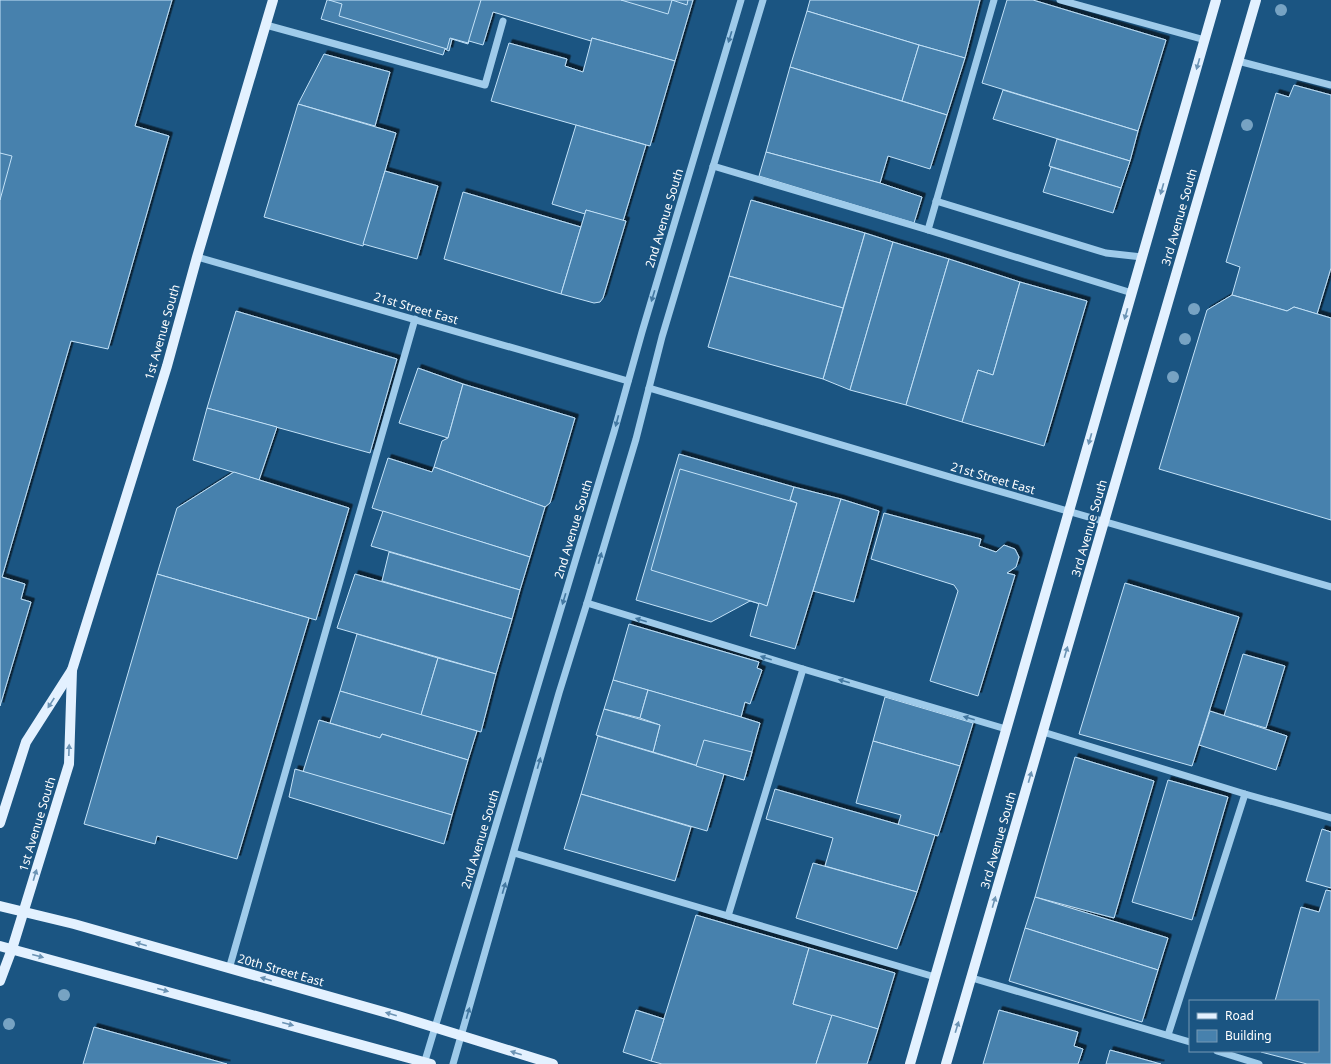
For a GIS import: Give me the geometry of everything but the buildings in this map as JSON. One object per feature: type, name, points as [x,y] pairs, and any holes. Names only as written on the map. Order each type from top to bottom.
[{"type":"main road","name":"1st Avenue South","points":[[0,823],[26,742],[72,670],[167,366],[197,257],[273,0]]},
{"type":"main road","name":"3rd Avenue South","points":[[910,1064],[1216,0]]},
{"type":"main road","name":"3rd Avenue South","points":[[946,1064],[1256,0]]},
{"type":"main road","name":"1st Avenue South","points":[[0,981],[12,949],[69,764],[72,670]]},
{"type":"main road","name":"20th Street East","points":[[0,906],[74,924],[462,1035],[553,1064]]},
{"type":"main road","points":[[0,946],[426,1063]]},
{"type":"street","name":"2nd Avenue South","points":[[426,1063],[447,986],[612,440],[628,381],[741,0]]},
{"type":"street","points":[[453,1064],[559,693],[636,439],[662,337],[762,0]]},
{"type":"street","points":[[928,230],[994,0]]},
{"type":"street","points":[[1060,0],[1205,40]]},
{"type":"street","points":[[266,25],[485,85],[503,21]]},
{"type":"street","points":[[1238,61],[1331,85]]},
{"type":"street","points":[[713,166],[1132,292]]},
{"type":"street","points":[[936,201],[1106,252],[1142,257]]},
{"type":"street","name":"21st Street East","points":[[197,257],[628,381]]},
{"type":"street","points":[[230,969],[415,319]]},
{"type":"street","name":"21st Street East","points":[[649,388],[986,488],[1331,587]]},
{"type":"street","points":[[587,603],[1006,729]]},
{"type":"street","points":[[728,916],[803,669]]},
{"type":"street","points":[[1043,732],[1245,794],[1331,818]]},
{"type":"street","points":[[1168,1036],[1245,794]]},
{"type":"street","points":[[514,853],[935,977]]},
{"type":"street","points":[[972,978],[1189,1042]]},
{"type":"street","points":[[1220,1052],[1259,1064]]}]
